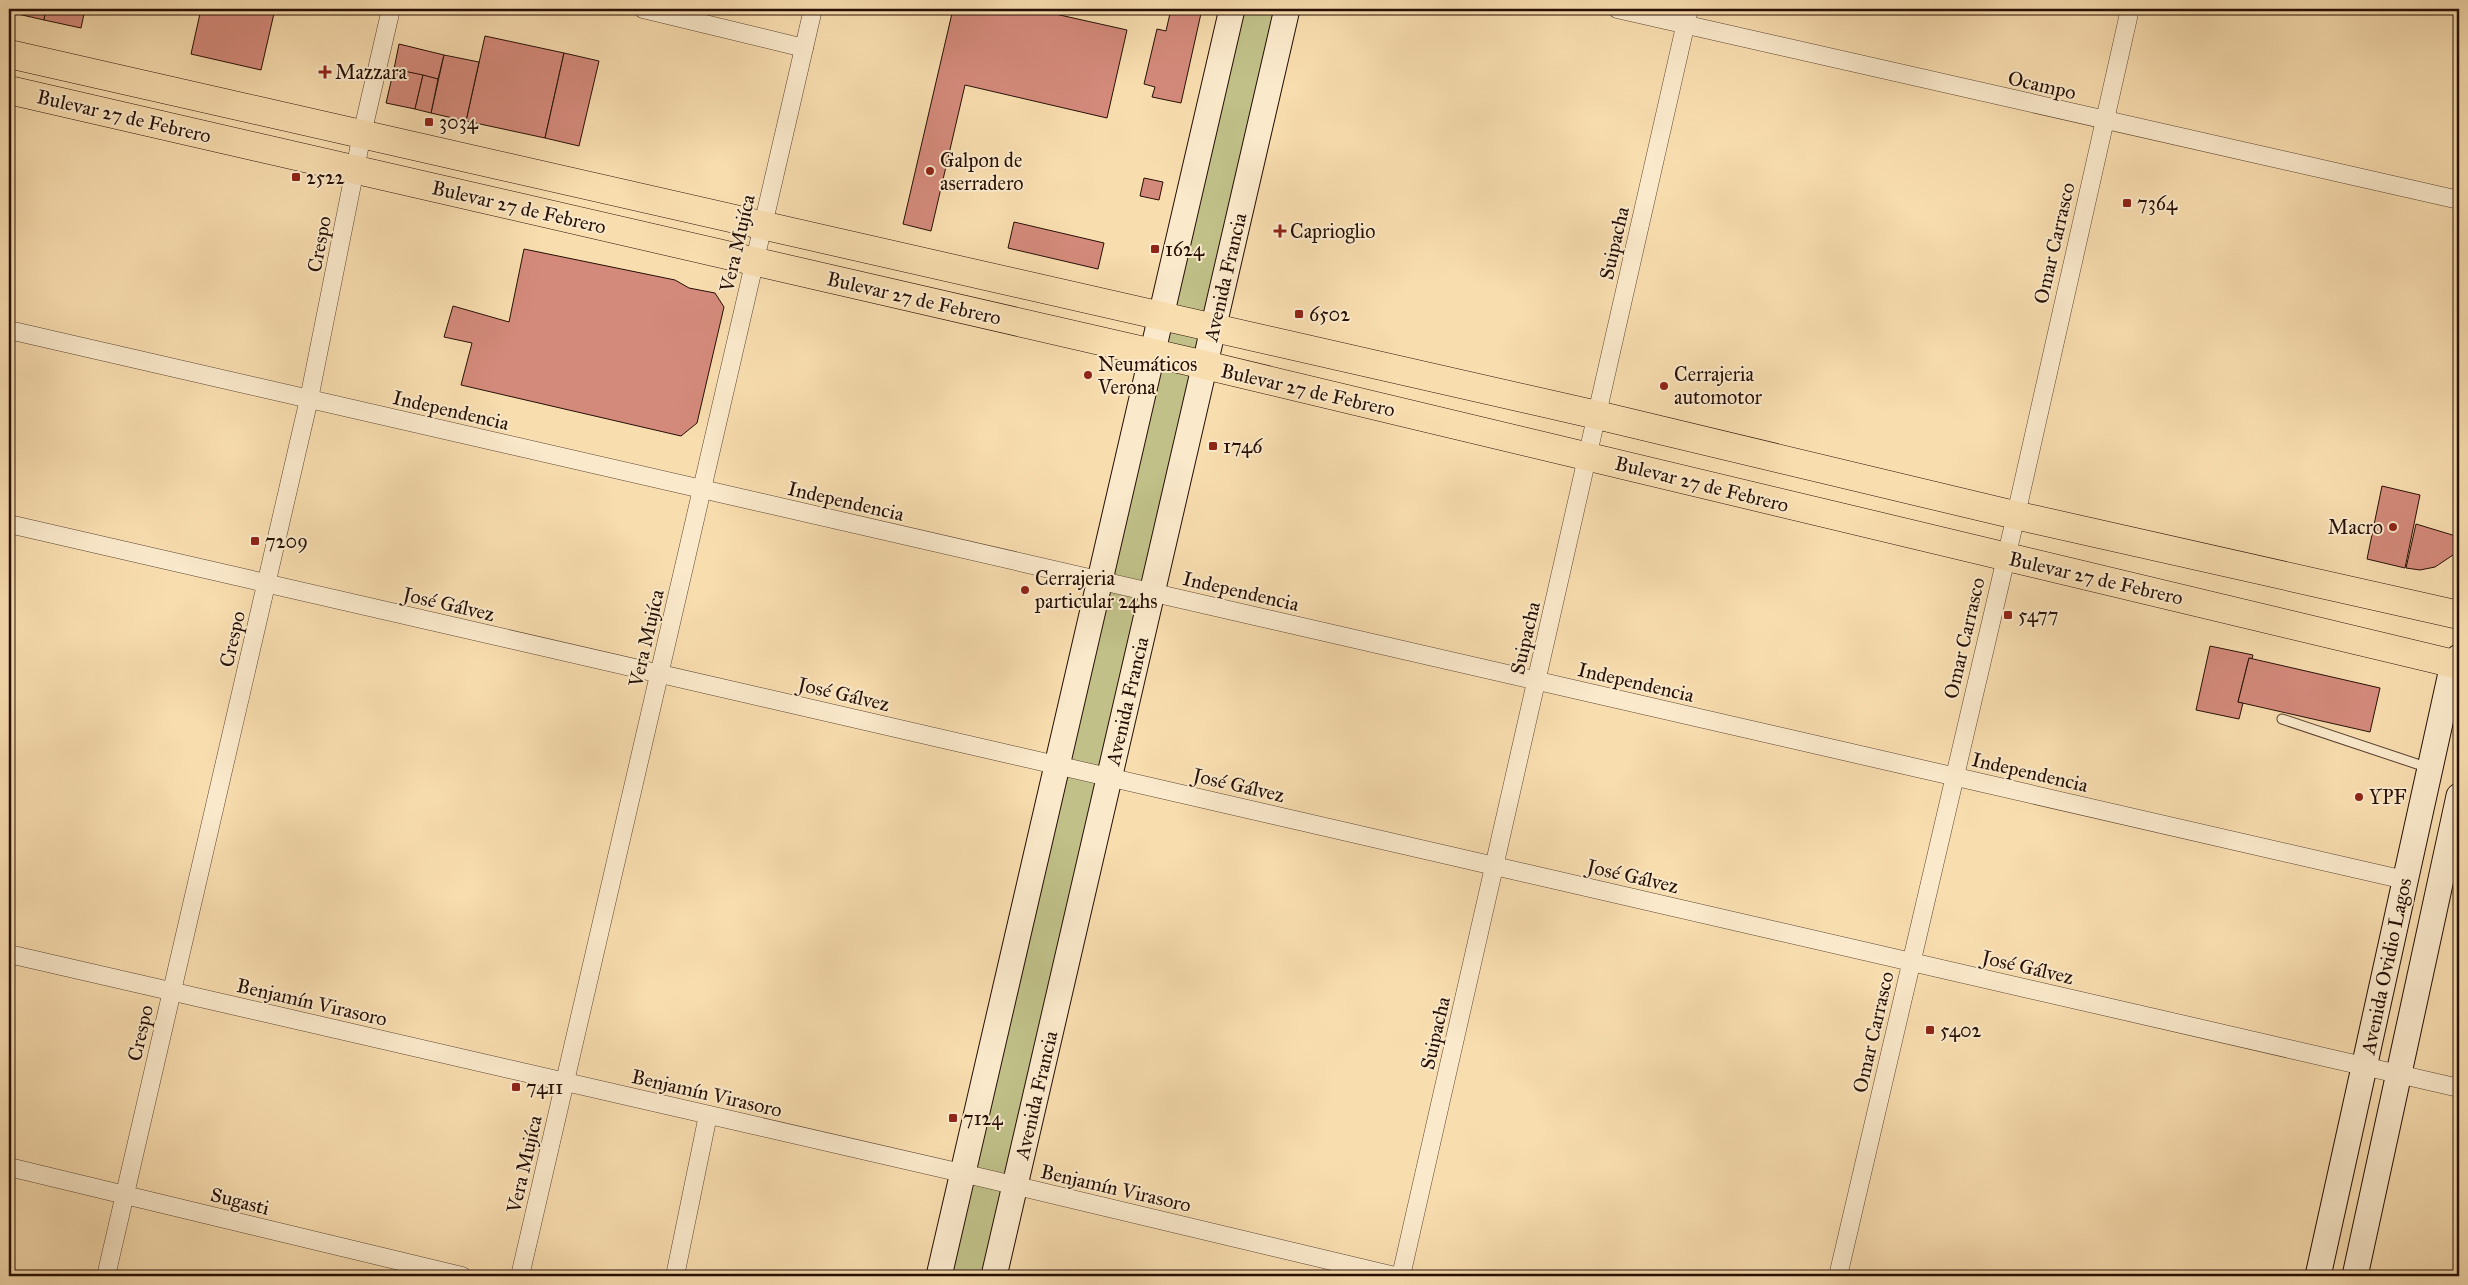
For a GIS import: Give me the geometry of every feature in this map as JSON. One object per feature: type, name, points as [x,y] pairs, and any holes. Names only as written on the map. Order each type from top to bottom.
[{"type":"main road","points":[[939,1276],[1232,9]]},
{"type":"main road","name":"Avenida Francia","points":[[994,1276],[1288,9]]},
{"type":"main road","name":"Bulevar 27 de Febrero","points":[[9,54],[763,228],[1213,328],[2015,515],[2459,615]]},
{"type":"main road","name":"Bulevar 27 de Febrero","points":[[9,90],[1205,365],[2005,557],[2457,662]]},
{"type":"main road","name":"Avenida Ovidio Lagos","points":[[2318,1276],[2430,768],[2457,662]]},
{"type":"main road","name":"Avenida Ovidio Lagos","points":[[2355,1276],[2459,796]]},
{"type":"street","name":"Crespo","points":[[106,1276],[309,399],[362,134],[391,9]]},
{"type":"street","points":[[643,9],[804,48]]},
{"type":"street","name":"Vera Mujíca","points":[[520,1276],[814,9]]},
{"type":"street","name":"Ocampo","points":[[1617,9],[1687,17],[2103,121],[2459,200]]},
{"type":"street","name":"Omar Carrasco","points":[[1838,1276],[2015,515],[2103,121],[2130,9]]},
{"type":"street","name":"Suipacha","points":[[1402,1276],[1687,17]]},
{"type":"street","name":"Independencia","points":[[9,330],[2405,880]]},
{"type":"street","name":"José Gálvez","points":[[9,524],[2459,1088]]},
{"type":"street","name":"Benjamín Virasoro","points":[[9,954],[962,1173],[1395,1276]]},
{"type":"street","points":[[675,1276],[708,1115]]},
{"type":"street","name":"Sugasti","points":[[9,1168],[462,1276]]},
{"type":"lane","points":[[2282,719],[2430,768]]},
{"type":"green space","points":[[1232,9],[1287,9],[994,1276],[939,1276]]},
{"type":"building","points":[[9,9],[46,9],[44,20],[9,12]]},
{"type":"building","points":[[46,9],[85,9],[81,28],[44,20]]},
{"type":"building","points":[[201,9],[275,9],[261,70],[191,54]]},
{"type":"building","name":"Galpon de aserradero","points":[[953,9],[1033,9],[1127,30],[1107,118],[965,85],[931,231],[903,224]]},
{"type":"building","points":[[1171,9],[1202,9],[1181,103],[1152,97],[1155,87],[1144,84],[1157,29],[1166,31]]},
{"type":"building","points":[[485,36],[564,53],[545,138],[466,121]]},
{"type":"building","points":[[399,44],[444,55],[438,79],[394,69]]},
{"type":"building","points":[[564,53],[599,61],[579,146],[545,138]]},
{"type":"building","points":[[444,55],[479,62],[466,121],[431,113]]},
{"type":"building","points":[[394,69],[423,75],[415,109],[386,103]]},
{"type":"building","points":[[423,75],[438,79],[431,113],[415,109]]},
{"type":"building","points":[[1144,178],[1163,182],[1159,200],[1140,196]]},
{"type":"building","points":[[1014,222],[1104,243],[1098,269],[1008,248]]},
{"type":"building","points":[[524,249],[675,280],[689,288],[715,293],[724,307],[697,423],[681,436],[461,385],[472,343],[444,337],[453,306],[509,322]]},
{"type":"building","name":"Macro","points":[[2382,486],[2420,495],[2405,568],[2367,559]]},
{"type":"building","points":[[2416,524],[2459,537],[2459,551],[2435,567],[2420,570],[2406,568]]},
{"type":"building","points":[[2210,646],[2253,655],[2252,659],[2249,658],[2238,702],[2243,703],[2239,719],[2196,710]]},
{"type":"building","points":[[2249,658],[2380,688],[2370,732],[2238,702]]},
{"type":"place","name":"Mazzara","points":[[325,72]]},
{"type":"place","name":"3034","points":[[429,122]]},
{"type":"place","name":"Galpon de aserradero","points":[[930,171]]},
{"type":"place","name":"2522","points":[[296,177]]},
{"type":"place","name":"7364","points":[[2127,203]]},
{"type":"place","name":"Caprioglio","points":[[1280,231]]},
{"type":"place","name":"1624","points":[[1155,249]]},
{"type":"place","name":"6502","points":[[1299,314]]},
{"type":"place","name":"Neumáticos Verona","points":[[1088,375]]},
{"type":"place","name":"Cerrajeria automotor","points":[[1664,386]]},
{"type":"place","name":"1746","points":[[1213,446]]},
{"type":"place","name":"Macro","points":[[2393,527]]},
{"type":"place","name":"7209","points":[[255,541]]},
{"type":"place","name":"Cerrajeria particular 24hs","points":[[1025,590]]},
{"type":"place","name":"5477","points":[[2008,615]]},
{"type":"place","name":"YPF","points":[[2359,797]]},
{"type":"place","name":"5402","points":[[1930,1030]]},
{"type":"place","name":"7411","points":[[516,1087]]},
{"type":"place","name":"7124","points":[[953,1118]]}]
